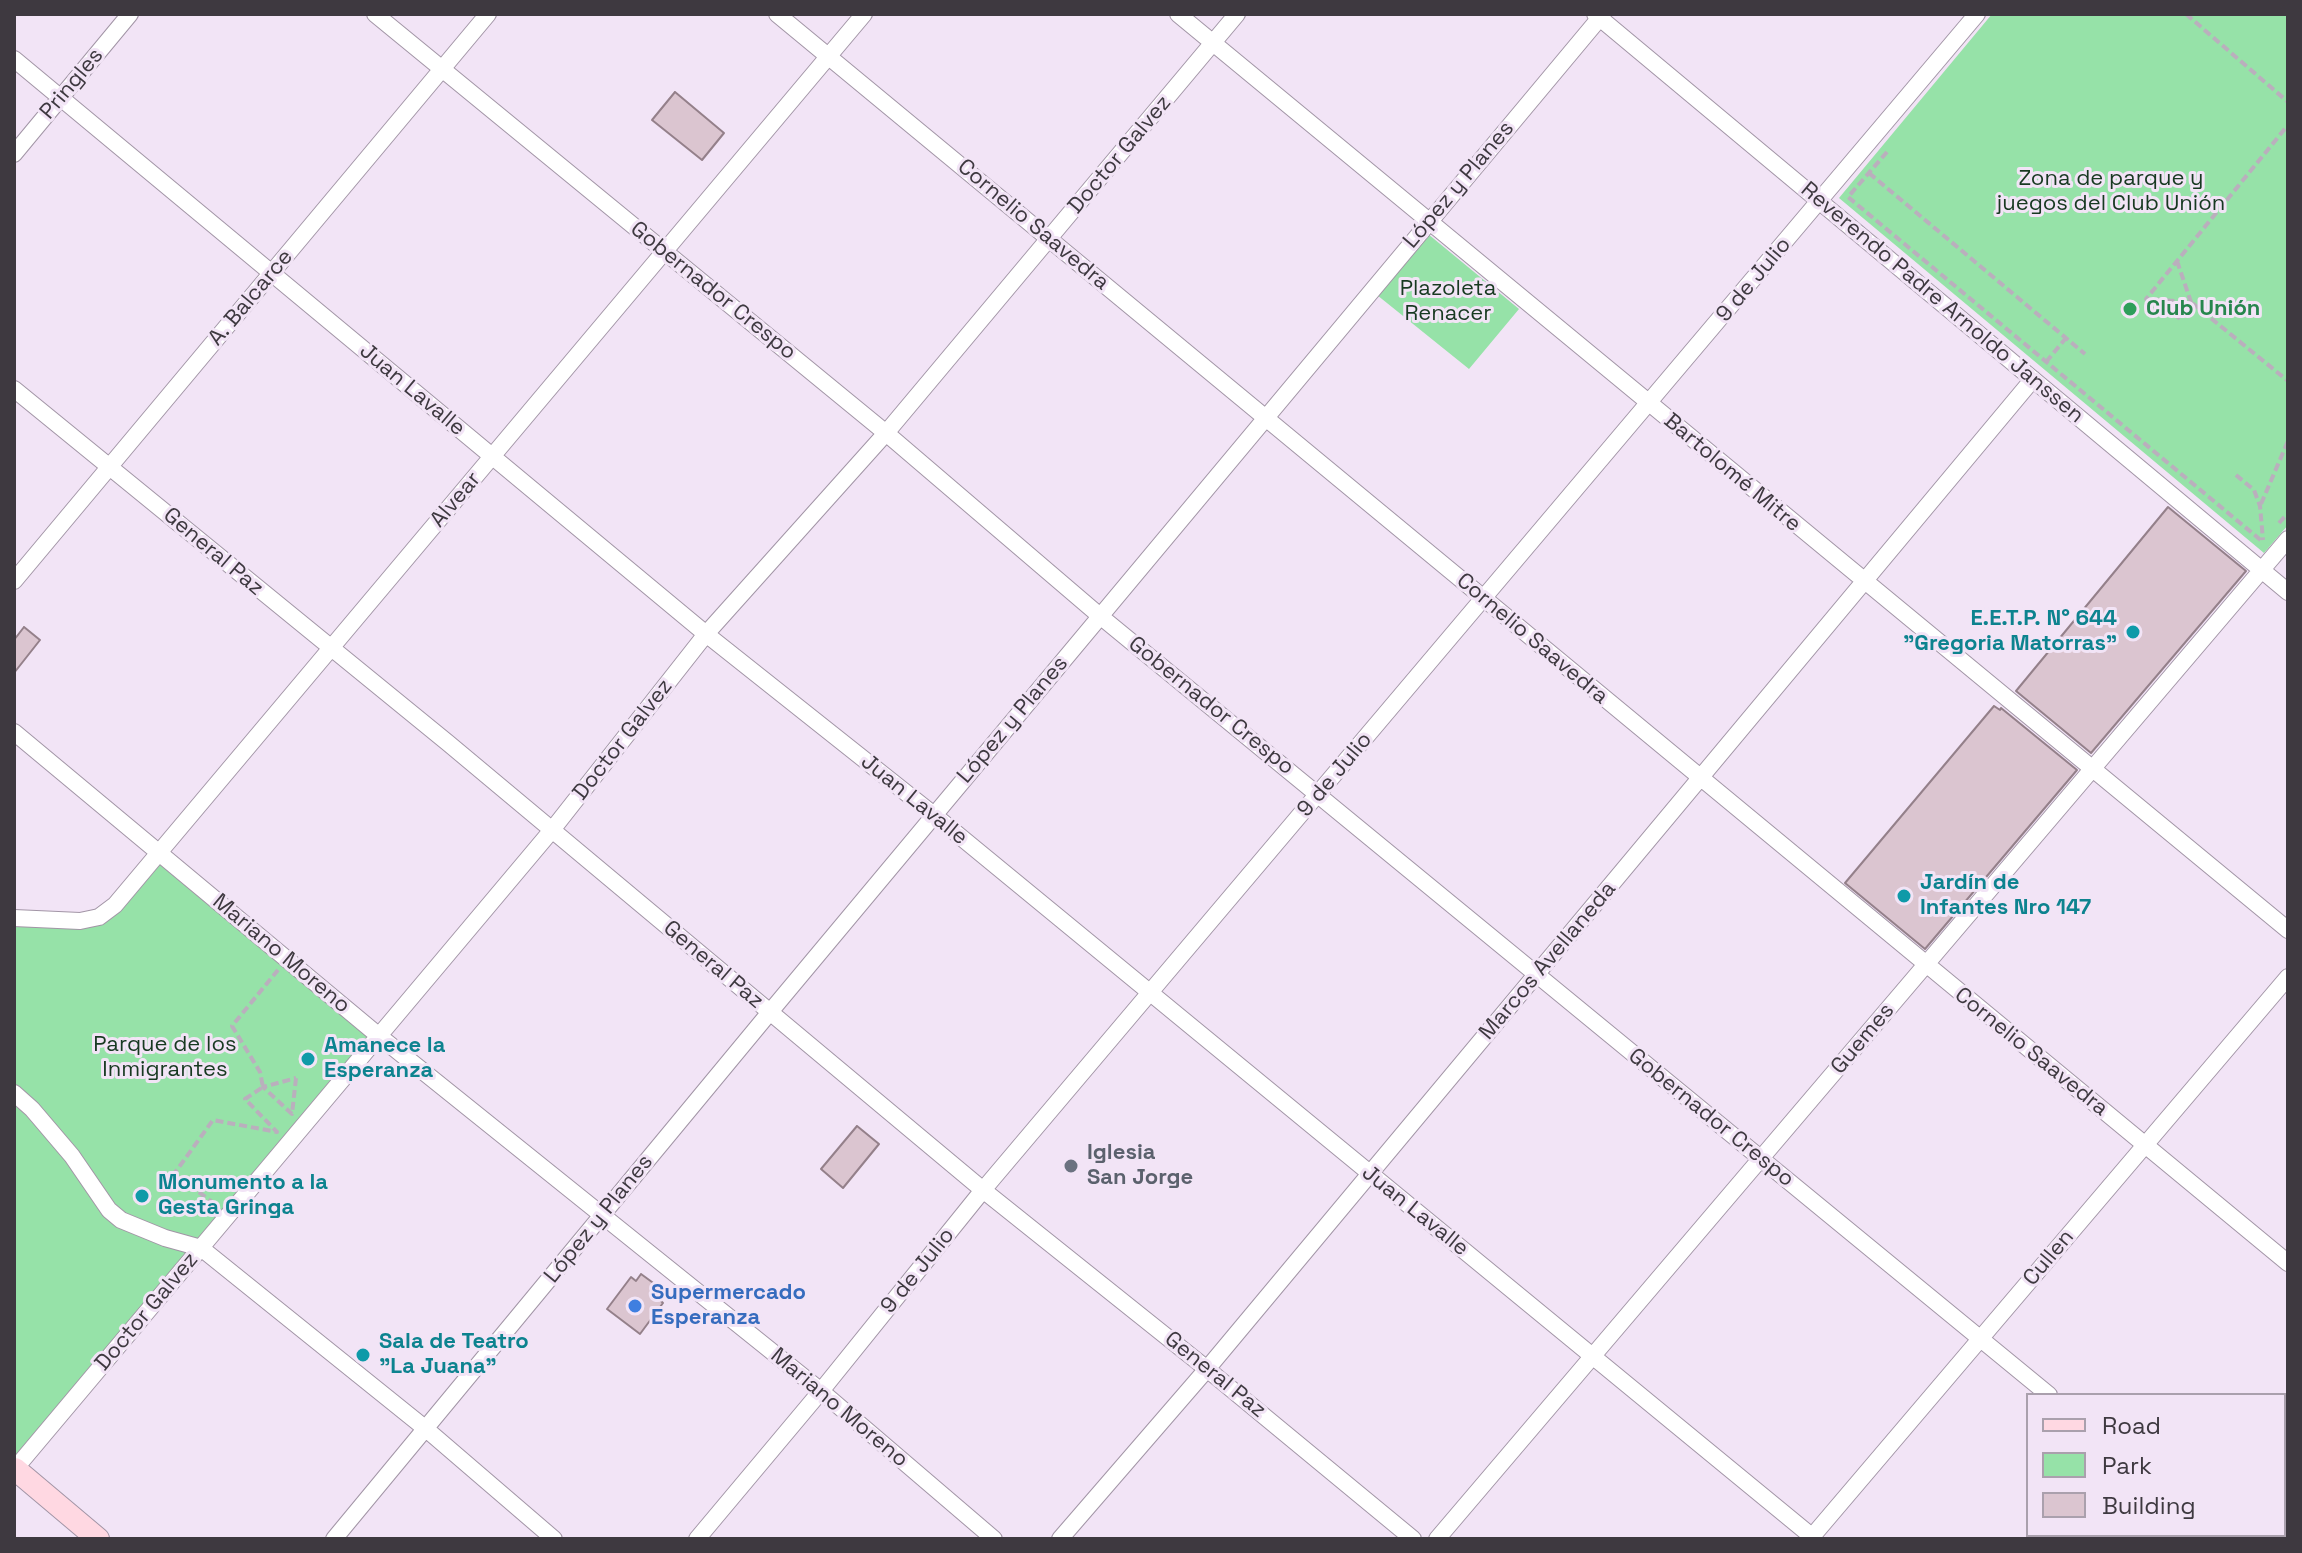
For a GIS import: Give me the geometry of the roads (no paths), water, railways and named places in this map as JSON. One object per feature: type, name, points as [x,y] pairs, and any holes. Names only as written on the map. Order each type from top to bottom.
[{"type":"main road","points":[[14,1470],[98,1539]]},
{"type":"street","name":"Pringles","points":[[14,154],[130,14]]},
{"type":"street","name":"Gobernador Crespo","points":[[375,14],[886,433],[1100,616],[2047,1393]]},
{"type":"street","name":"A. Balcarce","points":[[14,581],[488,14]]},
{"type":"street","name":"Cornelio Saavedra","points":[[777,14],[2288,1263]]},
{"type":"street","name":"Alvear","points":[[14,918],[80,921],[99,917],[115,905],[864,14]]},
{"type":"street","name":"Bartolomé Mitre","points":[[1178,14],[2288,930]]},
{"type":"street","name":"Doctor Galvez","points":[[14,1470],[552,830],[706,634],[886,433],[1237,14]]},
{"type":"street","name":"9 de Julio","points":[[697,1539],[983,1190],[1977,14]]},
{"type":"street","name":"Reverendo Padre Arnoldo Janssen","points":[[1600,15],[2288,592]]},
{"type":"street","name":"López y Planes","points":[[334,1539],[1600,15]]},
{"type":"street","name":"Juan Lavalle","points":[[14,59],[706,634],[934,815],[1813,1538]]},
{"type":"street","name":"Marcos Avellaneda","points":[[1060,1539],[1207,1369],[2033,379]]},
{"type":"street","name":"General Paz","points":[[14,389],[552,830],[983,1190],[1413,1539]]},
{"type":"street","name":"Guemes","points":[[1437,1539],[2288,539]]},
{"type":"street","name":"Mariano Moreno","points":[[14,732],[379,1036],[821,1391],[994,1539]]},
{"type":"street","name":"Cullen","points":[[1813,1538],[2288,977]]},
{"type":"street","points":[[14,1093],[32,1109],[72,1156],[109,1210],[121,1220],[165,1238],[201,1248],[426,1429],[554,1539]]},
{"type":"place","name":"Club Unión","points":[[2130,309]]},
{"type":"place","name":"E.E.T.P. N° 644 \"Gregoria Matorras\"","points":[[2133,632]]},
{"type":"place","name":"Jardín de Infantes Nro 147","points":[[1904,896]]},
{"type":"place","name":"Amanece la Esperanza","points":[[308,1059]]},
{"type":"place","name":"Iglesia San Jorge","points":[[1071,1166]]},
{"type":"place","name":"Monumento a la Gesta Gringa","points":[[142,1196]]},
{"type":"place","name":"Supermercado Esperanza","points":[[635,1306]]},
{"type":"place","name":"Sala de Teatro \"La Juana\"","points":[[363,1355]]},
{"type":"park label","name":"Zona de parque y juegos del Club Unión","points":[[2111,192]]},
{"type":"park label","name":"Plazoleta Renacer","points":[[1448,302]]},
{"type":"park label","name":"Parque de los Inmigrantes","points":[[165,1058]]}]
